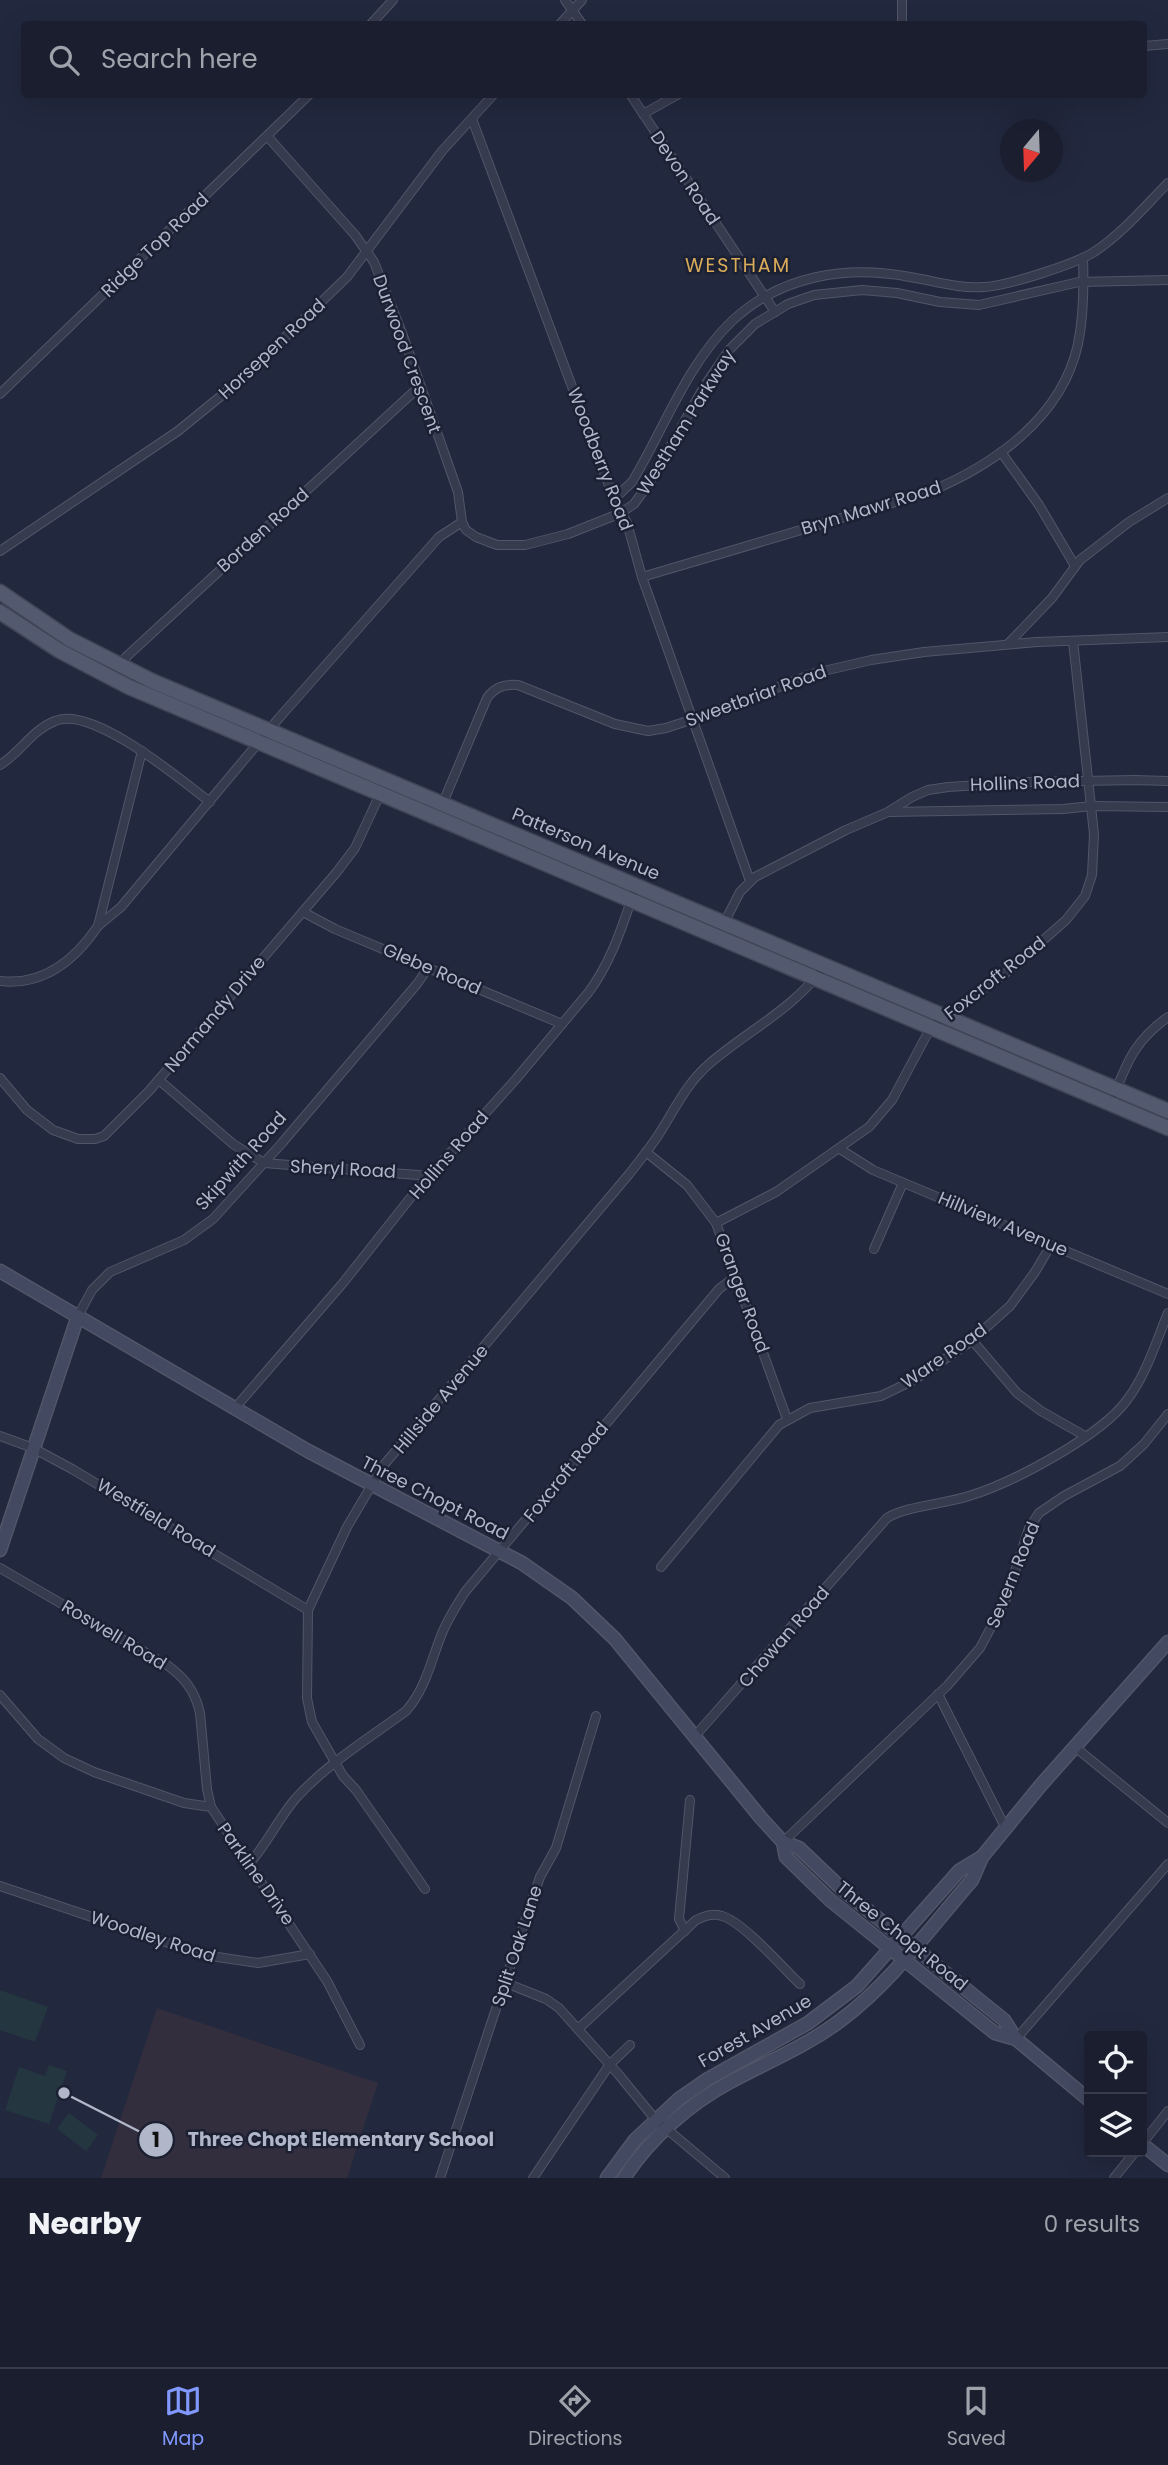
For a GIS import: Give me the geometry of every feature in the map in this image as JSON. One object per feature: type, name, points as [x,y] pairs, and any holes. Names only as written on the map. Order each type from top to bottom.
[{"type":"main road","name":"Patterson Avenue","points":[[0,592],[115,672]]},
{"type":"main road","name":"Patterson Avenue","points":[[0,612],[60,651],[634,893],[724,923],[1168,1111]]},
{"type":"main road","name":"Patterson Avenue","points":[[634,893],[718,937],[1168,1128]]},
{"type":"main road","name":"Three Chopt Road","points":[[0,1271],[371,1485],[499,1550],[548,1580],[594,1618],[635,1662],[783,1842],[799,1848],[844,1891],[1004,2020],[1016,2039],[1084,2096]]},
{"type":"main road","name":"Skipwith Road","points":[[0,1550],[78,1316]]},
{"type":"main road","name":"Forest Avenue","points":[[624,2178],[646,2148],[666,2129],[720,2087],[800,2046],[842,2019],[880,1986],[972,1880],[982,1857],[1168,1642]]},
{"type":"main road","name":"Three Chopt Road","points":[[783,1842],[786,1857],[808,1881],[995,2033],[1016,2039]]},
{"type":"main road","name":"Forest Avenue","points":[[607,2178],[635,2140],[655,2119],[708,2079],[826,2011],[856,1986],[959,1871],[982,1857]]},
{"type":"main road","points":[[1147,2148],[1168,2165]]},
{"type":"street","points":[[375,21],[393,0]]},
{"type":"street","points":[[565,0],[580,21]]},
{"type":"street","points":[[562,21],[582,0]]},
{"type":"street","points":[[902,0],[902,21]]},
{"type":"street","points":[[1147,46],[1168,44]]},
{"type":"street","name":"Ridge Top Road","points":[[0,394],[306,98]]},
{"type":"street","name":"Horsepen Road","points":[[0,551],[145,455],[211,406],[269,354],[347,277],[416,184],[490,98]]},
{"type":"street","name":"Devon Road","points":[[633,98],[775,312]]},
{"type":"street","points":[[643,114],[672,98]]},
{"type":"street","name":"Woodberry Road","points":[[472,119],[614,499],[628,523],[642,577],[750,881]]},
{"type":"street","name":"Durwood Crescent","points":[[268,137],[355,235],[385,286],[458,492],[462,522]]},
{"type":"street","name":"Westham Parkway","points":[[614,499],[632,482],[709,347],[732,321],[779,288],[798,281],[858,271],[881,272],[964,287],[984,287],[1022,279],[1083,257],[1104,244],[1168,183]]},
{"type":"street","name":"Bryn Mawr Road","points":[[642,577],[926,493],[958,479],[1001,453],[1038,420],[1061,389],[1077,344],[1084,282],[1083,257]]},
{"type":"street","name":"Westham Parkway","points":[[462,522],[466,530],[485,541],[497,545],[525,545],[568,534],[621,513],[634,504],[650,482],[705,385],[729,350],[755,324],[788,304],[814,295],[837,291],[878,290],[940,302],[979,304],[1084,282],[1168,280]]},
{"type":"street","name":"Borden Road","points":[[115,672],[126,657],[196,590],[420,386]]},
{"type":"street","points":[[1001,453],[1039,505],[1076,566]]},
{"type":"street","points":[[1008,644],[1052,598],[1076,566],[1129,522],[1168,498]]},
{"type":"street","points":[[0,981],[30,980],[54,970],[72,958],[98,926],[121,907],[264,737],[439,537],[462,522]]},
{"type":"street","name":"Sweetbriar Road","points":[[439,811],[486,698],[499,687],[518,685],[633,729],[657,730],[841,665],[925,652],[1008,644],[1168,637]]},
{"type":"street","name":"Foxcroft Road","points":[[716,1223],[776,1192],[869,1127],[892,1100],[931,1027],[1026,956],[1066,920],[1085,895],[1092,875],[1094,854],[1092,806],[1073,641]]},
{"type":"street","points":[[0,765],[41,728],[65,718],[97,726],[142,751],[209,802]]},
{"type":"street","points":[[98,926],[142,751]]},
{"type":"street","name":"Hollins Road","points":[[718,937],[740,892],[750,881],[846,830],[888,812],[912,797],[934,789],[1027,782],[1135,779],[1168,781]]},
{"type":"street","name":"Normandy Drive","points":[[0,1078],[38,1120],[66,1136],[86,1140],[104,1136],[112,1130],[159,1080],[355,848],[383,787]]},
{"type":"street","name":"Hollins Road","points":[[888,812],[1021,811],[1092,806],[1168,807]]},
{"type":"street","name":"Hollins Road","points":[[235,1408],[588,993],[606,966],[634,893]]},
{"type":"street","name":"Glebe Road","points":[[303,912],[335,929],[562,1024]]},
{"type":"street","name":"Hillside Avenue","points":[[425,1889],[334,1762],[312,1723],[308,1707],[306,1669],[308,1610],[383,1466],[646,1152],[681,1096],[708,1065],[795,1001],[825,966]]},
{"type":"street","name":"Skipwith Road","points":[[78,1316],[92,1290],[110,1272],[168,1248],[199,1231],[213,1219],[417,985],[428,968]]},
{"type":"street","points":[[1110,1104],[1127,1060],[1139,1042],[1168,1017]]},
{"type":"street","name":"Sheryl Road","points":[[159,1080],[233,1143],[264,1163],[430,1176]]},
{"type":"street","name":"Hillview Avenue","points":[[840,1149],[873,1170],[902,1183],[1168,1294]]},
{"type":"street","name":"Granger Road","points":[[646,1152],[687,1185],[716,1223],[787,1419]]},
{"type":"street","points":[[874,1249],[902,1183]]},
{"type":"street","name":"Ware Road","points":[[661,1567],[771,1433],[787,1419],[810,1408],[870,1399],[898,1389],[972,1340],[1010,1306],[1023,1291],[1051,1245]]},
{"type":"street","name":"Foxcroft Road","points":[[249,1864],[296,1798],[334,1762],[406,1711],[413,1703],[426,1680],[452,1612],[465,1592],[719,1289],[736,1276]]},
{"type":"street","name":"Chowan Road","points":[[695,1736],[893,1514],[953,1501],[992,1488],[1032,1469],[1111,1419],[1132,1393],[1168,1313]]},
{"type":"street","points":[[972,1340],[1017,1393],[1041,1411],[1085,1436]]},
{"type":"street","name":"Severn Road","points":[[783,1842],[938,1695],[974,1656],[993,1628],[1006,1599],[1029,1528],[1039,1513],[1064,1496],[1120,1466],[1144,1444],[1168,1414]]},
{"type":"street","name":"Westfield Road","points":[[0,1436],[33,1448],[137,1506],[308,1610]]},
{"type":"street","name":"Roswell Road","points":[[0,1568],[167,1665],[188,1684],[198,1701],[211,1807]]},
{"type":"street","name":"Parkline Drive","points":[[0,1695],[38,1739],[71,1762],[184,1802],[211,1807],[310,1954],[349,2020],[360,2045]]},
{"type":"street","points":[[938,1695],[1006,1829]]},
{"type":"street","name":"Split Oak Lane","points":[[440,2178],[540,1877],[556,1848],[596,1716]]},
{"type":"street","points":[[1075,1747],[1168,1823]]},
{"type":"street","points":[[685,1931],[680,1919],[690,1800]]},
{"type":"street","points":[[1016,2039],[1168,1864]]},
{"type":"street","name":"Woodley Road","points":[[0,1886],[215,1958],[258,1962],[310,1954]]},
{"type":"street","points":[[578,2029],[696,1920],[707,1915],[720,1915],[731,1919],[800,1984]]},
{"type":"street","points":[[506,1983],[545,1998],[559,2008],[655,2119],[725,2178]]},
{"type":"street","points":[[533,2178],[610,2064],[630,2045]]},
{"type":"street","points":[[1147,2138],[1168,2111]]},
{"type":"street","points":[[1114,2178],[1131,2157]]},
{"type":"shaded area","points":[[0,1990],[48,2007],[35,2042],[0,2030]]},
{"type":"shaded area","points":[[157,2008],[378,2083],[347,2178],[101,2178]]},
{"type":"shaded area","points":[[49,2065],[67,2071],[49,2124],[5,2110],[19,2067],[45,2076]]},
{"type":"shaded area","points":[[69,2113],[98,2135],[86,2151],[57,2129]]},
{"type":"place","name":"Three Chopt Elementary School","points":[[64,2093]]},
{"type":"district","name":"WESTHAM","points":[[738,265]]}]
